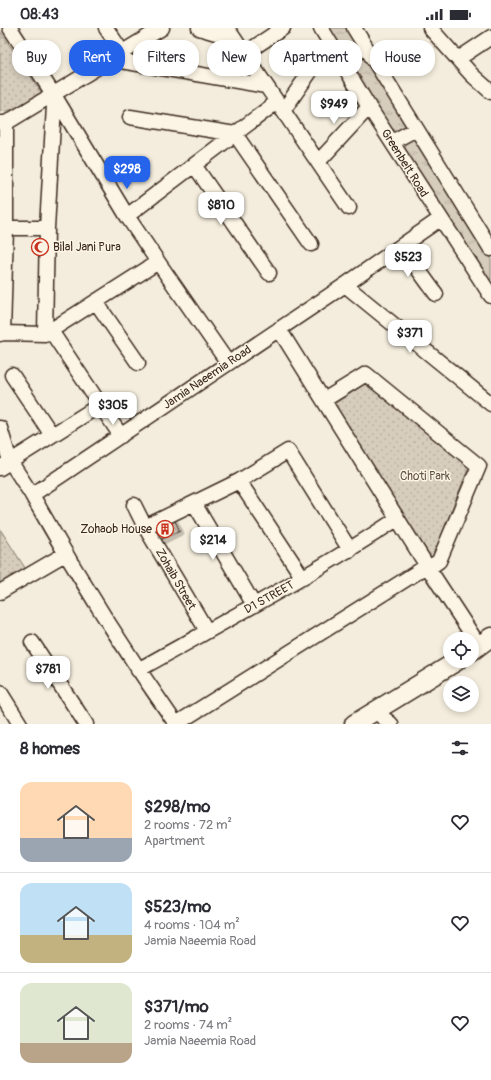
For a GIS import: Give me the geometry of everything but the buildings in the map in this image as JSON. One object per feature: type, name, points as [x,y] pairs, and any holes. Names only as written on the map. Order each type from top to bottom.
[{"type":"main road","points":[[354,724],[376,712],[446,668]]},
{"type":"street","points":[[10,28],[56,97],[127,216],[228,363]]},
{"type":"street","points":[[106,28],[112,40]]},
{"type":"street","points":[[125,50],[162,28]]},
{"type":"street","points":[[199,28],[230,33]]},
{"type":"street","points":[[261,43],[284,28]]},
{"type":"street","name":"Greenbelt Road","points":[[321,28],[328,40]]},
{"type":"street","points":[[354,28],[491,249]]},
{"type":"street","points":[[430,28],[472,75],[491,92]]},
{"type":"street","points":[[458,59],[491,38]]},
{"type":"street","points":[[125,62],[266,86]]},
{"type":"street","points":[[87,76],[56,97],[3,123],[2,334],[48,332],[158,262]]},
{"type":"street","points":[[259,76],[349,208]]},
{"type":"street","points":[[127,216],[235,134],[280,107],[304,76]]},
{"type":"street","name":"Greenbelt Road","points":[[350,76],[440,219],[490,293]]},
{"type":"street","points":[[56,97],[54,106],[47,228],[48,332],[121,436]]},
{"type":"street","points":[[318,162],[369,107]]},
{"type":"street","points":[[130,117],[235,134],[311,244]]},
{"type":"street","points":[[392,142],[416,129]]},
{"type":"street","points":[[194,165],[269,273]]},
{"type":"street","name":"Jamia Naeemia Road","points":[[32,495],[345,285],[440,219]]},
{"type":"street","points":[[3,228],[47,228]]},
{"type":"street","points":[[401,246],[436,294]]},
{"type":"street","points":[[345,285],[491,404]]},
{"type":"street","points":[[96,302],[138,363]]},
{"type":"street","points":[[279,329],[397,519],[481,645]]},
{"type":"street","points":[[0,428],[5,465],[32,495],[65,554],[138,670],[176,724],[439,561],[479,466],[366,374],[324,400]]},
{"type":"street","points":[[12,375],[52,435]]},
{"type":"street","points":[[5,465],[100,405]]},
{"type":"street","points":[[145,528],[239,481],[288,450],[350,550]]},
{"type":"street","points":[[239,481],[303,578]]},
{"type":"street","points":[[194,504],[254,605]]},
{"type":"street","name":"Zohaib Street","points":[[134,505],[145,528],[207,631]]},
{"type":"street","name":"D1 STREET","points":[[138,670],[303,578],[350,550],[397,519]]},
{"type":"street","points":[[0,592],[65,554]]},
{"type":"street","points":[[32,642],[86,724]]},
{"type":"street","points":[[2,698],[20,724]]},
{"type":"street","points":[[376,712],[391,724]]},
{"type":"green space","points":[[326,28],[350,28],[357,40],[334,40]]},
{"type":"green space","points":[[0,31],[12,49],[12,76],[30,76],[43,95],[17,108],[0,112]]},
{"type":"green space","points":[[362,48],[370,62],[370,76],[378,76],[408,127],[398,130],[388,127],[356,76],[362,76]]},
{"type":"green space","points":[[415,138],[491,255],[491,280],[489,280],[405,154],[405,142]]},
{"type":"green space","name":"Choti Park","points":[[365,384],[470,464],[432,559],[334,404]]},
{"type":"green space","points":[[0,529],[29,574],[0,592]]},
{"type":"place","name":"Bilal Jani Pura","points":[[40,247]]},
{"type":"place","name":"Zohaob House","points":[[165,529]]}]
